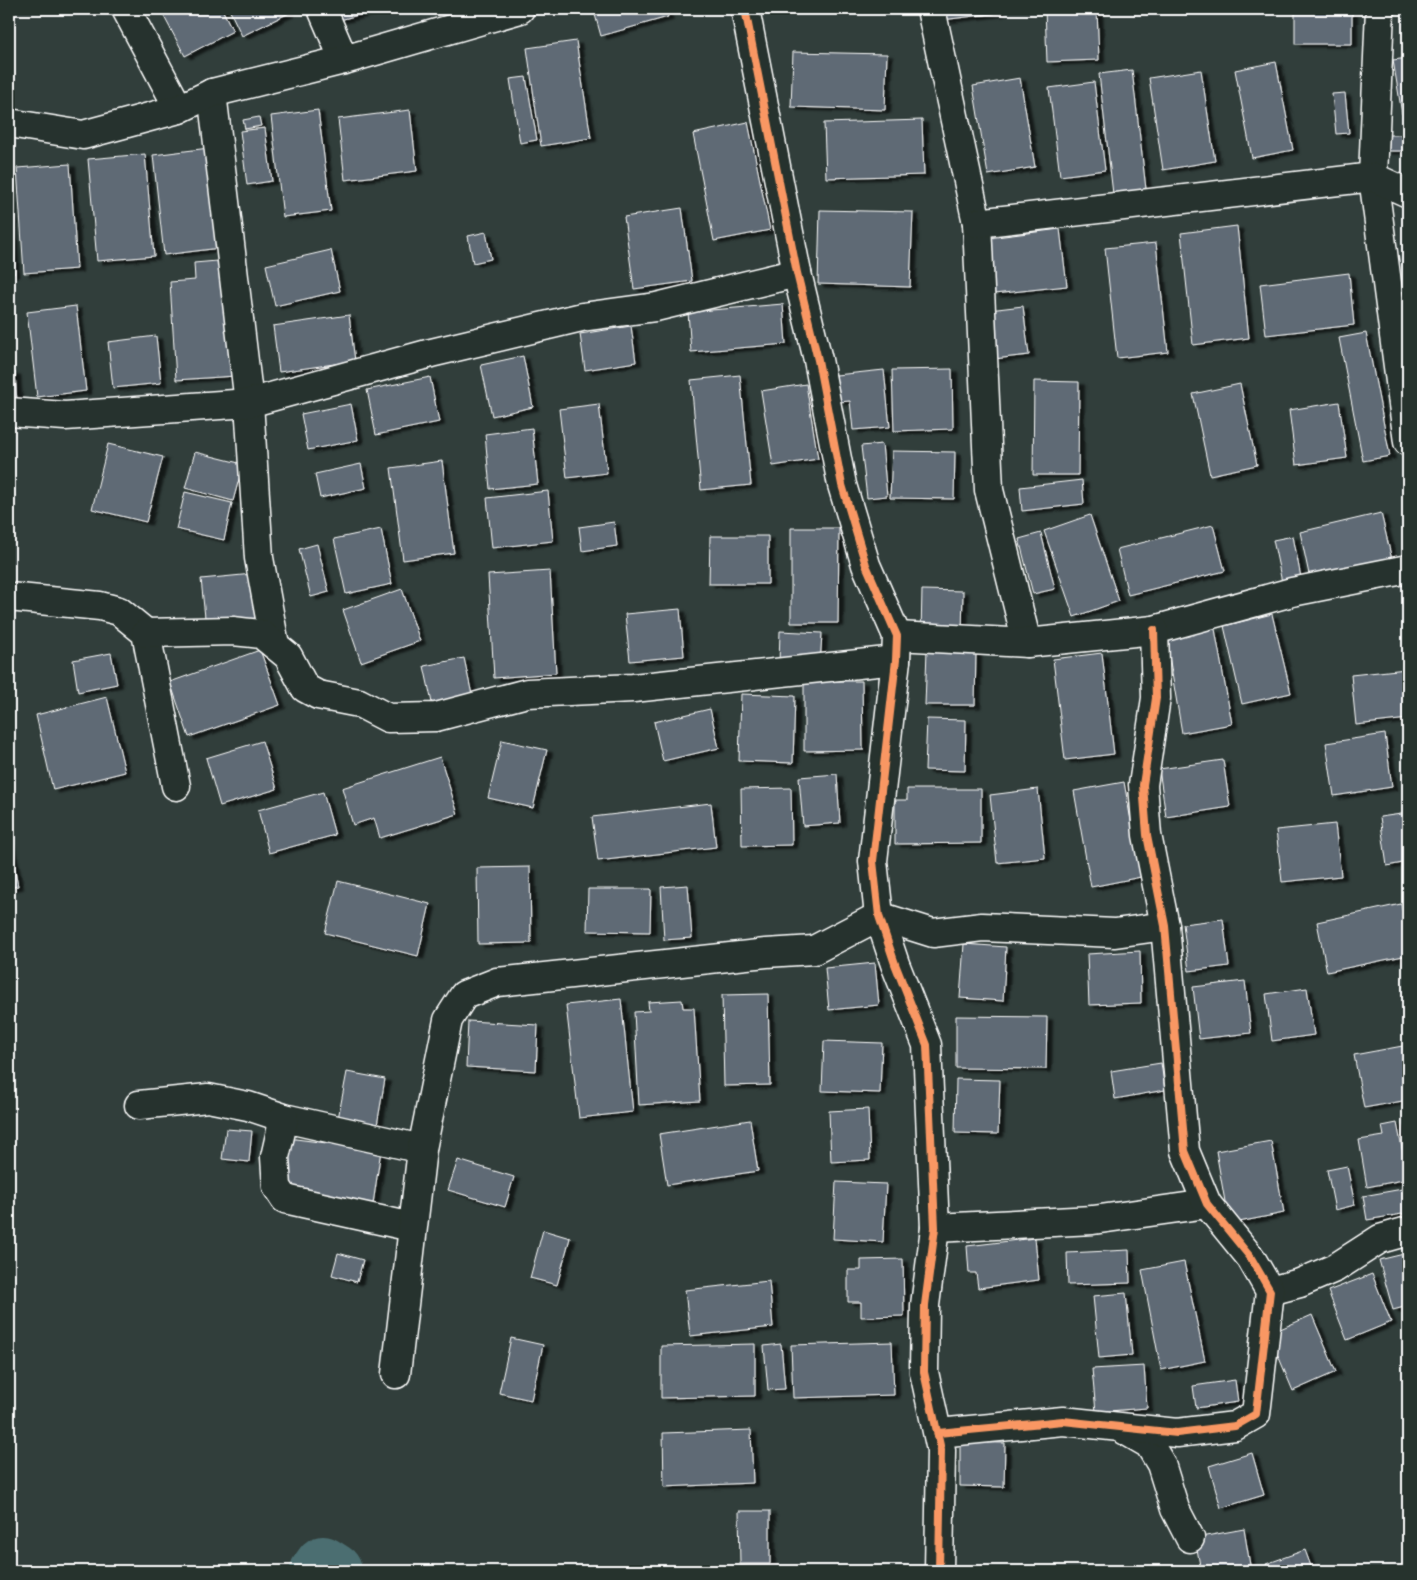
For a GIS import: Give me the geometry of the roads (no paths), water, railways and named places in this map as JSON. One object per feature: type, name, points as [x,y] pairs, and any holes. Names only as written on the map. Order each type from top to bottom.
[{"type":"street","points":[[126,9],[178,109]]},
{"type":"street","points":[[322,9],[344,60]]},
{"type":"street","points":[[9,123],[83,135],[178,109],[212,93],[344,60],[520,9]]},
{"type":"street","points":[[745,9],[797,273],[818,360],[842,485],[866,566],[896,648],[874,861],[879,916],[895,964],[927,1045],[935,1228],[925,1305],[924,1372],[941,1450],[939,1571]]},
{"type":"street","points":[[930,9],[977,223],[989,490],[1027,643]]},
{"type":"street","points":[[1380,9],[1373,177],[1408,442]]},
{"type":"street","points":[[212,93],[249,403],[259,558],[276,645]]},
{"type":"street","points":[[977,223],[1373,177],[1408,192]]},
{"type":"street","points":[[9,412],[66,416],[249,403],[431,353],[582,316],[656,308],[797,273]]},
{"type":"street","points":[[146,633],[233,631],[260,634],[288,656],[305,688],[318,695],[359,703],[388,718],[436,717],[527,693],[633,688],[896,648],[1027,643],[1154,630],[1292,592],[1408,569]]},
{"type":"street","points":[[9,597],[100,606],[119,611],[146,633],[176,786]]},
{"type":"street","points":[[938,1433],[1063,1421],[1177,1433],[1235,1426],[1256,1414],[1270,1291],[1250,1258],[1207,1204],[1185,1151],[1166,926],[1147,835],[1143,785],[1156,698],[1154,630]]},
{"type":"street","points":[[396,1374],[422,1149],[448,1020],[464,995],[497,982],[766,953],[814,950],[879,916],[933,933],[982,927],[1116,933],[1166,926]]},
{"type":"street","points":[[139,1105],[208,1098],[248,1106],[284,1118],[422,1149]]},
{"type":"street","points":[[284,1118],[275,1157],[277,1187],[285,1199],[412,1227]]},
{"type":"street","points":[[935,1228],[1093,1220],[1207,1204]]},
{"type":"street","points":[[1270,1291],[1300,1283],[1335,1268],[1380,1239],[1408,1231]]},
{"type":"street","points":[[1119,1427],[1149,1444],[1161,1464],[1175,1508],[1190,1538]]},
{"type":"waterway","points":[[318,1571],[323,1564],[334,1571]]}]
